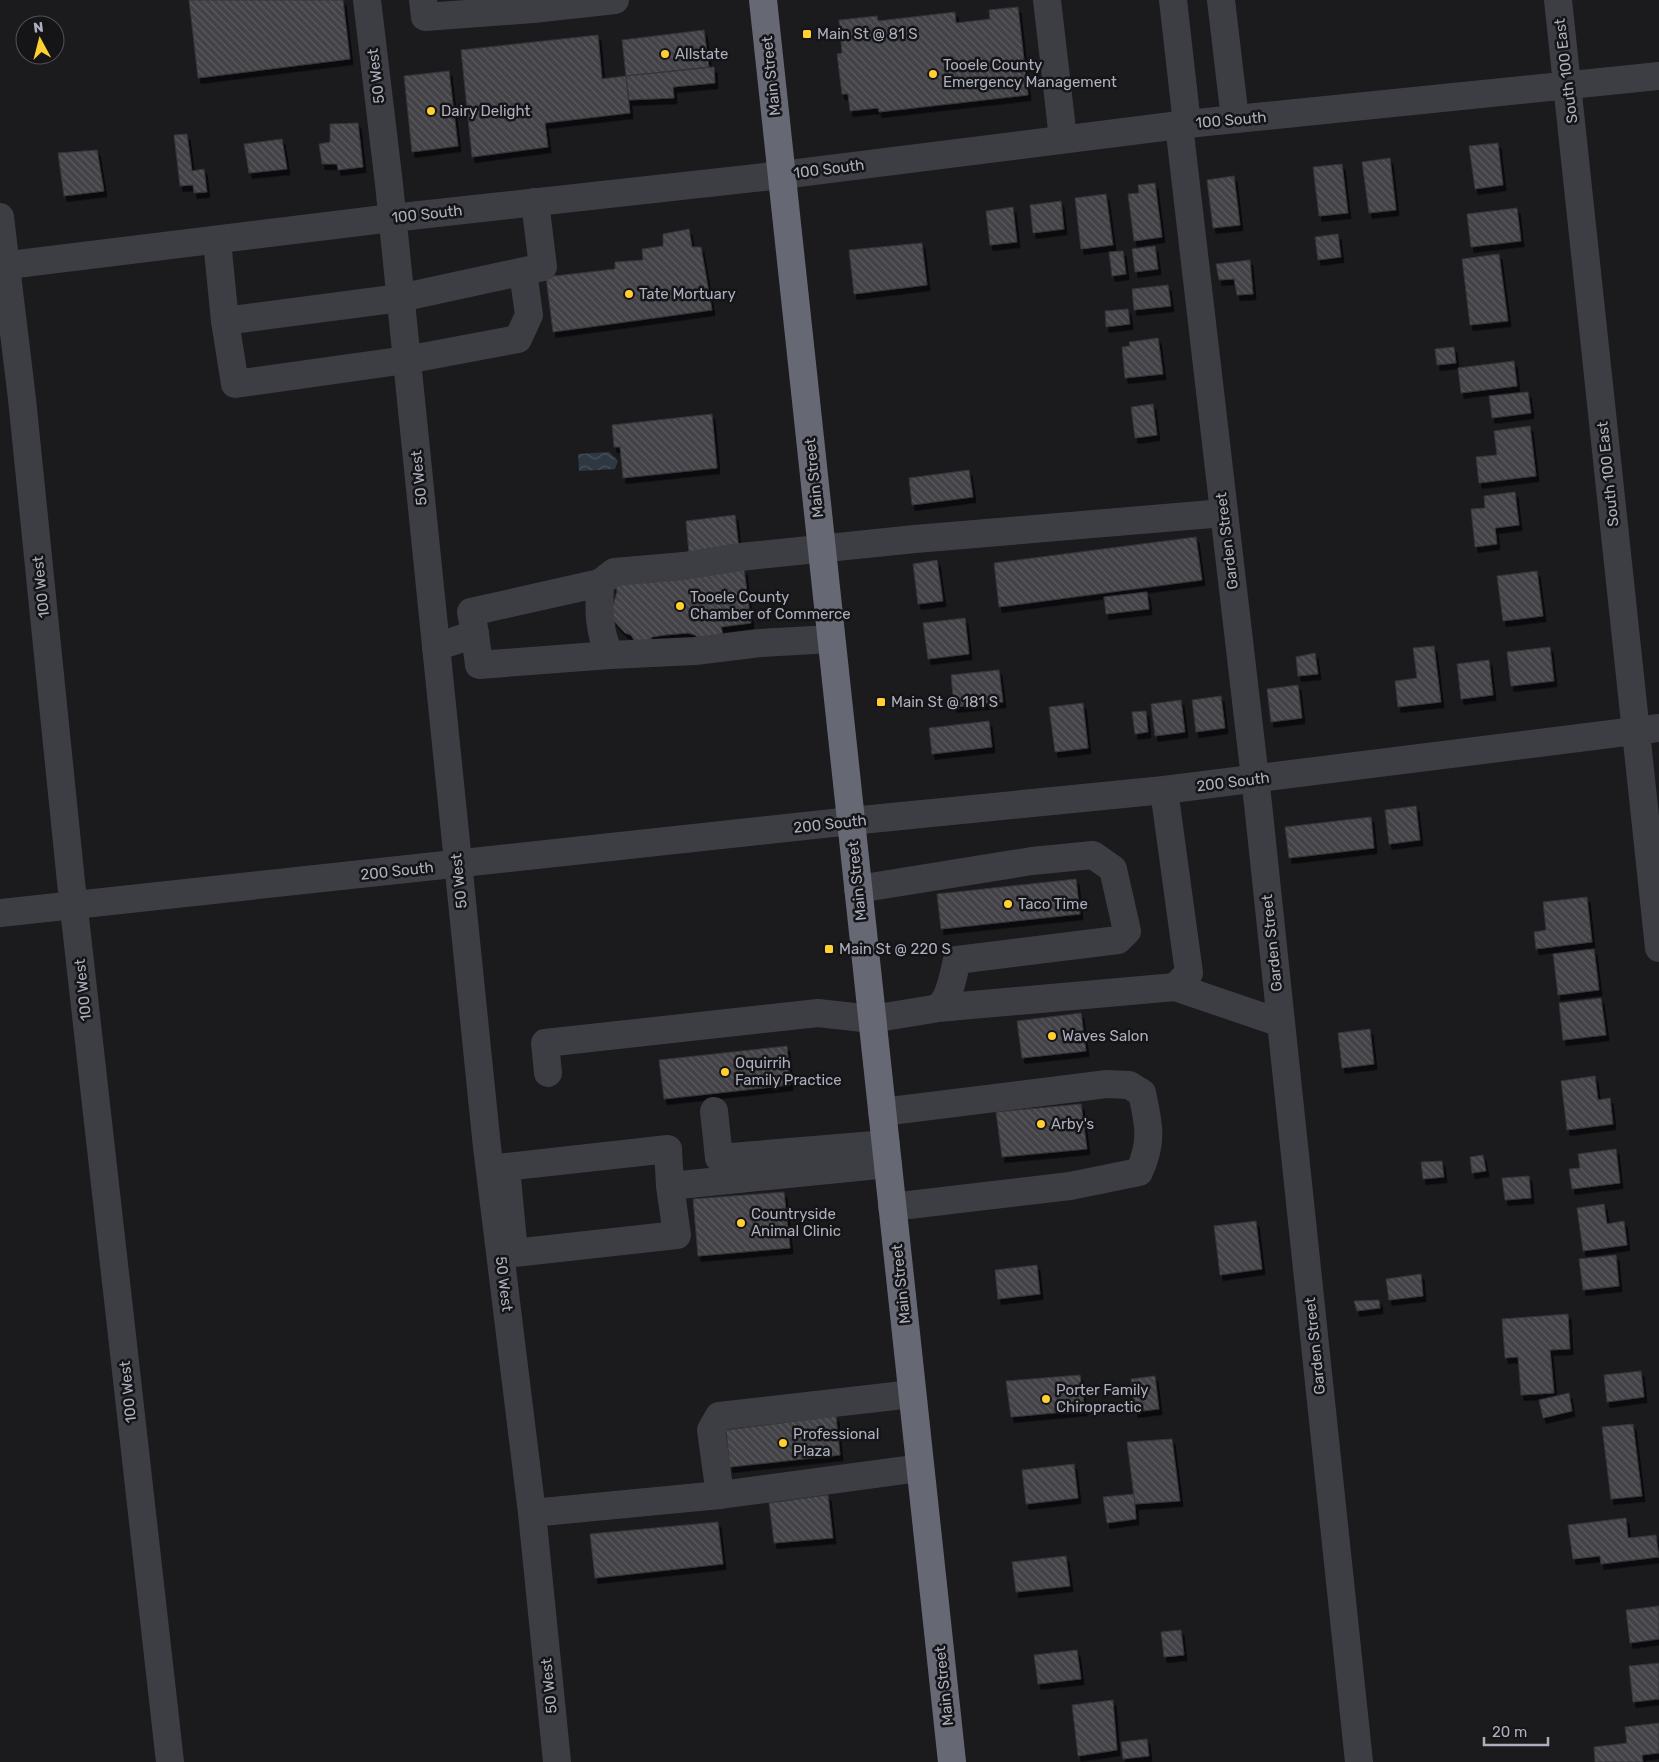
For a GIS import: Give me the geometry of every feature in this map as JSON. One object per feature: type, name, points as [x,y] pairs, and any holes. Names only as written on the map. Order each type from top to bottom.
[{"type":"highway","name":"Main Street","points":[[763,0],[952,1762]]},
{"type":"street","name":"50 West","points":[[367,0],[392,218],[488,1157],[532,1514],[557,1762]]},
{"type":"street","points":[[423,0],[425,17],[533,9],[615,0]]},
{"type":"street","points":[[1047,0],[1063,138]]},
{"type":"street","name":"Garden Street","points":[[1173,0],[1183,124],[1224,514],[1255,779],[1359,1762]]},
{"type":"street","points":[[1222,0],[1235,119]]},
{"type":"street","name":"South 100 East","points":[[1558,0],[1647,729],[1659,948]]},
{"type":"street","name":"100 South","points":[[3,265],[217,241],[392,218],[782,175],[1183,124],[1568,87],[1659,76]]},
{"type":"street","points":[[225,321],[400,298],[543,268],[535,202]]},
{"type":"street","name":"100 West","points":[[0,217],[11,400],[74,903],[170,1762]]},
{"type":"street","points":[[217,241],[225,321],[235,384],[406,360],[518,340],[529,315],[523,272]]},
{"type":"street","points":[[831,639],[760,643],[695,651],[610,655],[479,665],[471,612],[600,583],[614,572],[684,566],[740,557],[915,539],[1224,514]]},
{"type":"street","points":[[600,583],[598,612],[602,638],[610,655]]},
{"type":"street","points":[[436,646],[475,634]]},
{"type":"street","name":"200 South","points":[[0,913],[74,903],[457,865],[1164,790],[1647,729]]},
{"type":"street","points":[[1164,790],[1189,973],[1175,987]]},
{"type":"street","points":[[858,889],[1032,861],[1093,855],[1113,869],[1127,932],[1118,940],[957,960],[946,998],[938,1008]]},
{"type":"street","points":[[548,1073],[545,1043],[818,1013],[872,1018],[938,1008],[1175,987],[1281,1023]]},
{"type":"street","points":[[882,1112],[1107,1084],[1130,1085],[1142,1093],[1148,1120],[1148,1152],[1139,1172],[1070,1186],[892,1207]]},
{"type":"street","points":[[714,1111],[719,1158],[887,1154]]},
{"type":"street","points":[[668,1149],[670,1186],[677,1235],[514,1253],[506,1167],[668,1149]]},
{"type":"street","points":[[670,1186],[887,1154]]},
{"type":"street","points":[[720,1495],[711,1430],[719,1416],[912,1394]]},
{"type":"street","points":[[532,1514],[720,1495],[920,1468]]},
{"type":"water","points":[[609,452],[618,461],[615,469],[579,471],[578,454]]},
{"type":"building","points":[[189,0],[343,0],[350,59],[198,78]]},
{"type":"building","name":"Tooele County Emergency Management","points":[[1018,7],[1028,95],[879,112],[878,108],[850,111],[848,94],[842,94],[837,54],[842,53],[839,20],[877,16],[878,21],[955,12],[956,23],[990,19],[989,10]]},
{"type":"building","name":"Allstate","points":[[704,30],[709,67],[626,76],[622,40]]},
{"type":"building","points":[[598,35],[602,79],[626,76],[630,113],[545,123],[548,147],[472,157],[461,50]]},
{"type":"building","points":[[714,67],[715,83],[673,87],[674,98],[629,100],[626,76]]},
{"type":"building","name":"Dairy Delight","points":[[449,71],[458,146],[412,152],[404,76]]},
{"type":"building","points":[[358,123],[363,167],[338,170],[337,164],[322,164],[319,144],[330,142],[330,124]]},
{"type":"building","points":[[187,134],[192,171],[204,169],[207,192],[194,193],[193,185],[180,186],[174,135]]},
{"type":"building","points":[[282,139],[287,169],[249,173],[244,144]]},
{"type":"building","points":[[1498,143],[1503,185],[1475,189],[1469,146]]},
{"type":"building","points":[[97,150],[104,191],[64,196],[58,153]]},
{"type":"building","points":[[1390,158],[1396,210],[1369,213],[1362,162]]},
{"type":"building","points":[[1342,164],[1348,213],[1319,216],[1313,167]]},
{"type":"building","points":[[1234,176],[1240,225],[1213,228],[1207,180]]},
{"type":"building","points":[[1155,183],[1162,237],[1134,241],[1128,194],[1139,193],[1138,185]]},
{"type":"building","points":[[1106,194],[1113,245],[1081,249],[1075,198]]},
{"type":"building","points":[[1061,201],[1064,229],[1033,233],[1030,205]]},
{"type":"building","points":[[1013,207],[1017,242],[990,245],[986,211]]},
{"type":"building","points":[[1517,208],[1521,241],[1471,247],[1467,214]]},
{"type":"building","name":"Tate Mortuary","points":[[689,229],[692,247],[701,247],[712,310],[553,332],[546,277],[615,269],[615,262],[643,260],[642,249],[663,246],[663,234]]},
{"type":"building","points":[[1338,234],[1341,257],[1318,260],[1315,237]]},
{"type":"building","points":[[922,243],[927,285],[854,294],[849,250]]},
{"type":"building","points":[[1155,246],[1158,269],[1135,272],[1132,249]]},
{"type":"building","points":[[1123,251],[1126,274],[1112,276],[1109,252]]},
{"type":"building","points":[[1499,254],[1508,321],[1470,325],[1462,259]]},
{"type":"building","points":[[1250,260],[1253,294],[1237,295],[1234,279],[1219,280],[1216,264]]},
{"type":"building","points":[[1168,285],[1171,306],[1134,310],[1132,289]]},
{"type":"building","points":[[1128,309],[1130,324],[1106,327],[1105,311]]},
{"type":"building","points":[[1158,338],[1163,374],[1125,378],[1122,347],[1130,346],[1129,342]]},
{"type":"building","points":[[1454,347],[1456,363],[1437,365],[1435,349]]},
{"type":"building","points":[[1514,361],[1517,386],[1461,393],[1458,368]]},
{"type":"building","points":[[1528,392],[1531,413],[1492,418],[1489,396]]},
{"type":"building","points":[[1153,404],[1157,435],[1135,438],[1131,407]]},
{"type":"building","points":[[712,414],[717,468],[623,478],[620,447],[614,447],[612,425]]},
{"type":"building","points":[[1530,426],[1536,476],[1479,483],[1476,457],[1497,455],[1494,431]]},
{"type":"building","points":[[969,470],[973,497],[912,505],[909,478]]},
{"type":"building","points":[[1515,492],[1519,525],[1495,528],[1497,544],[1475,547],[1471,509],[1485,508],[1484,496]]},
{"type":"building","points":[[735,515],[739,549],[689,554],[686,521]]},
{"type":"building","points":[[1196,537],[1202,580],[999,607],[994,563]]},
{"type":"building","points":[[937,560],[943,601],[918,604],[913,564]]},
{"type":"building","name":"Tooele County Chamber of Commerce","points":[[744,569],[751,623],[721,627],[723,635],[699,639],[695,635],[688,633],[665,635],[652,637],[646,645],[635,642],[631,635],[625,633],[614,621],[611,611],[617,592],[616,583]]},
{"type":"building","points":[[1537,571],[1543,616],[1503,621],[1497,576]]},
{"type":"building","points":[[1147,592],[1149,609],[1106,614],[1104,597]]},
{"type":"building","points":[[965,618],[969,654],[928,659],[923,623]]},
{"type":"building","points":[[1434,646],[1441,702],[1398,707],[1395,681],[1417,678],[1413,648]]},
{"type":"building","points":[[1550,647],[1554,681],[1511,686],[1507,652]]},
{"type":"building","points":[[1315,653],[1318,674],[1298,676],[1296,657]]},
{"type":"building","points":[[1489,660],[1493,695],[1461,699],[1457,664]]},
{"type":"building","points":[[999,670],[1003,702],[954,707],[951,675]]},
{"type":"building","points":[[1298,685],[1302,718],[1271,722],[1267,689]]},
{"type":"building","points":[[1221,696],[1225,728],[1196,732],[1192,700]]},
{"type":"building","points":[[1181,700],[1185,732],[1155,736],[1151,704]]},
{"type":"building","points":[[1083,703],[1088,748],[1055,752],[1049,707]]},
{"type":"building","points":[[1146,711],[1148,732],[1135,734],[1132,712]]},
{"type":"building","points":[[989,721],[992,747],[932,754],[929,728]]},
{"type":"building","points":[[1416,806],[1420,840],[1389,844],[1385,810]]},
{"type":"building","points":[[1371,817],[1374,848],[1289,858],[1285,827]]},
{"type":"building","name":"Taco Time","points":[[1076,879],[1080,914],[941,929],[937,894]]},
{"type":"building","points":[[1587,897],[1592,942],[1536,949],[1534,932],[1546,930],[1543,902]]},
{"type":"building","points":[[1594,949],[1599,990],[1558,995],[1553,954]]},
{"type":"building","points":[[1601,998],[1606,1035],[1563,1040],[1559,1003]]},
{"type":"building","name":"Waves Salon","points":[[1081,1013],[1086,1051],[1022,1058],[1017,1021]]},
{"type":"building","points":[[1370,1029],[1374,1064],[1342,1068],[1338,1033]]},
{"type":"building","name":"Oquirrih Family Practice","points":[[787,1046],[790,1085],[664,1099],[659,1060]]},
{"type":"building","points":[[1595,1076],[1598,1100],[1610,1098],[1613,1124],[1567,1130],[1561,1081]]},
{"type":"building","name":"Arby's","points":[[1081,1104],[1087,1149],[1002,1157],[996,1112]]},
{"type":"building","points":[[1616,1149],[1620,1183],[1572,1189],[1569,1169],[1580,1168],[1578,1154]]},
{"type":"building","points":[[1483,1155],[1486,1171],[1472,1173],[1470,1157]]},
{"type":"building","points":[[1442,1161],[1444,1177],[1423,1179],[1421,1162]]},
{"type":"building","points":[[1529,1176],[1531,1198],[1505,1200],[1502,1178]]},
{"type":"building","name":"Countryside Animal Clinic","points":[[784,1192],[790,1248],[698,1256],[693,1199]]},
{"type":"building","points":[[1604,1204],[1607,1224],[1624,1221],[1627,1245],[1583,1251],[1577,1208]]},
{"type":"building","points":[[1256,1221],[1262,1269],[1220,1275],[1214,1226]]},
{"type":"building","points":[[1616,1255],[1619,1286],[1583,1290],[1579,1259]]},
{"type":"building","points":[[1037,1265],[1040,1294],[998,1299],[995,1270]]},
{"type":"building","points":[[1421,1274],[1423,1296],[1389,1300],[1386,1279]]},
{"type":"building","points":[[1379,1300],[1380,1308],[1357,1311],[1354,1301]]},
{"type":"building","points":[[1568,1314],[1570,1349],[1550,1350],[1554,1393],[1521,1395],[1518,1357],[1505,1358],[1502,1319]]},
{"type":"building","points":[[1641,1371],[1644,1397],[1607,1402],[1604,1375]]},
{"type":"building","name":"Porter Family Chiropractic","points":[[1080,1375],[1085,1410],[1011,1417],[1006,1381]]},
{"type":"building","points":[[1155,1376],[1159,1409],[1135,1412],[1131,1379]]},
{"type":"building","points":[[1569,1393],[1572,1411],[1543,1418],[1539,1400]]},
{"type":"building","name":"Professional Plaza","points":[[836,1416],[840,1455],[730,1467],[726,1430]]},
{"type":"building","points":[[1633,1424],[1642,1496],[1611,1499],[1602,1427]]},
{"type":"building","points":[[1172,1439],[1180,1501],[1135,1504],[1127,1442]]},
{"type":"building","points":[[1074,1464],[1078,1498],[1026,1504],[1022,1470]]},
{"type":"building","points":[[1134,1494],[1136,1519],[1107,1523],[1103,1497]]},
{"type":"building","points":[[828,1495],[833,1538],[774,1543],[769,1503]]},
{"type":"building","points":[[1626,1518],[1628,1538],[1656,1535],[1659,1557],[1601,1564],[1600,1556],[1573,1559],[1568,1525]]},
{"type":"building","points":[[718,1522],[723,1564],[595,1578],[590,1534]]},
{"type":"building","points":[[1066,1556],[1070,1586],[1016,1592],[1012,1562]]},
{"type":"building","points":[[1659,1606],[1659,1639],[1630,1643],[1626,1610]]},
{"type":"building","points":[[1181,1630],[1184,1655],[1164,1657],[1161,1632]]},
{"type":"building","points":[[1077,1650],[1081,1679],[1038,1684],[1034,1655]]},
{"type":"building","points":[[1659,1663],[1659,1699],[1633,1702],[1629,1666]]},
{"type":"building","points":[[1113,1700],[1117,1750],[1078,1756],[1072,1705]]},
{"type":"building","points":[[1659,1723],[1659,1753],[1642,1755],[1643,1762],[1595,1762],[1594,1747],[1627,1743],[1625,1727]]},
{"type":"building","points":[[1147,1739],[1149,1756],[1123,1759],[1121,1742]]},
{"type":"place","name":"Main St @ 81 S","points":[[807,34]]},
{"type":"place","name":"Allstate","points":[[665,54]]},
{"type":"place","name":"Tooele County Emergency Management","points":[[933,74]]},
{"type":"place","name":"Dairy Delight","points":[[431,111]]},
{"type":"place","name":"Tate Mortuary","points":[[629,294]]},
{"type":"place","name":"Tooele County Chamber of Commerce","points":[[680,606]]},
{"type":"place","name":"Main St @ 181 S","points":[[881,702]]},
{"type":"place","name":"Taco Time","points":[[1008,904]]},
{"type":"place","name":"Main St @ 220 S","points":[[829,949]]},
{"type":"place","name":"Waves Salon","points":[[1052,1036]]},
{"type":"place","name":"Oquirrih Family Practice","points":[[725,1072]]},
{"type":"place","name":"Arby's","points":[[1041,1124]]},
{"type":"place","name":"Countryside Animal Clinic","points":[[741,1223]]},
{"type":"place","name":"Porter Family Chiropractic","points":[[1046,1399]]},
{"type":"place","name":"Professional Plaza","points":[[783,1443]]}]
